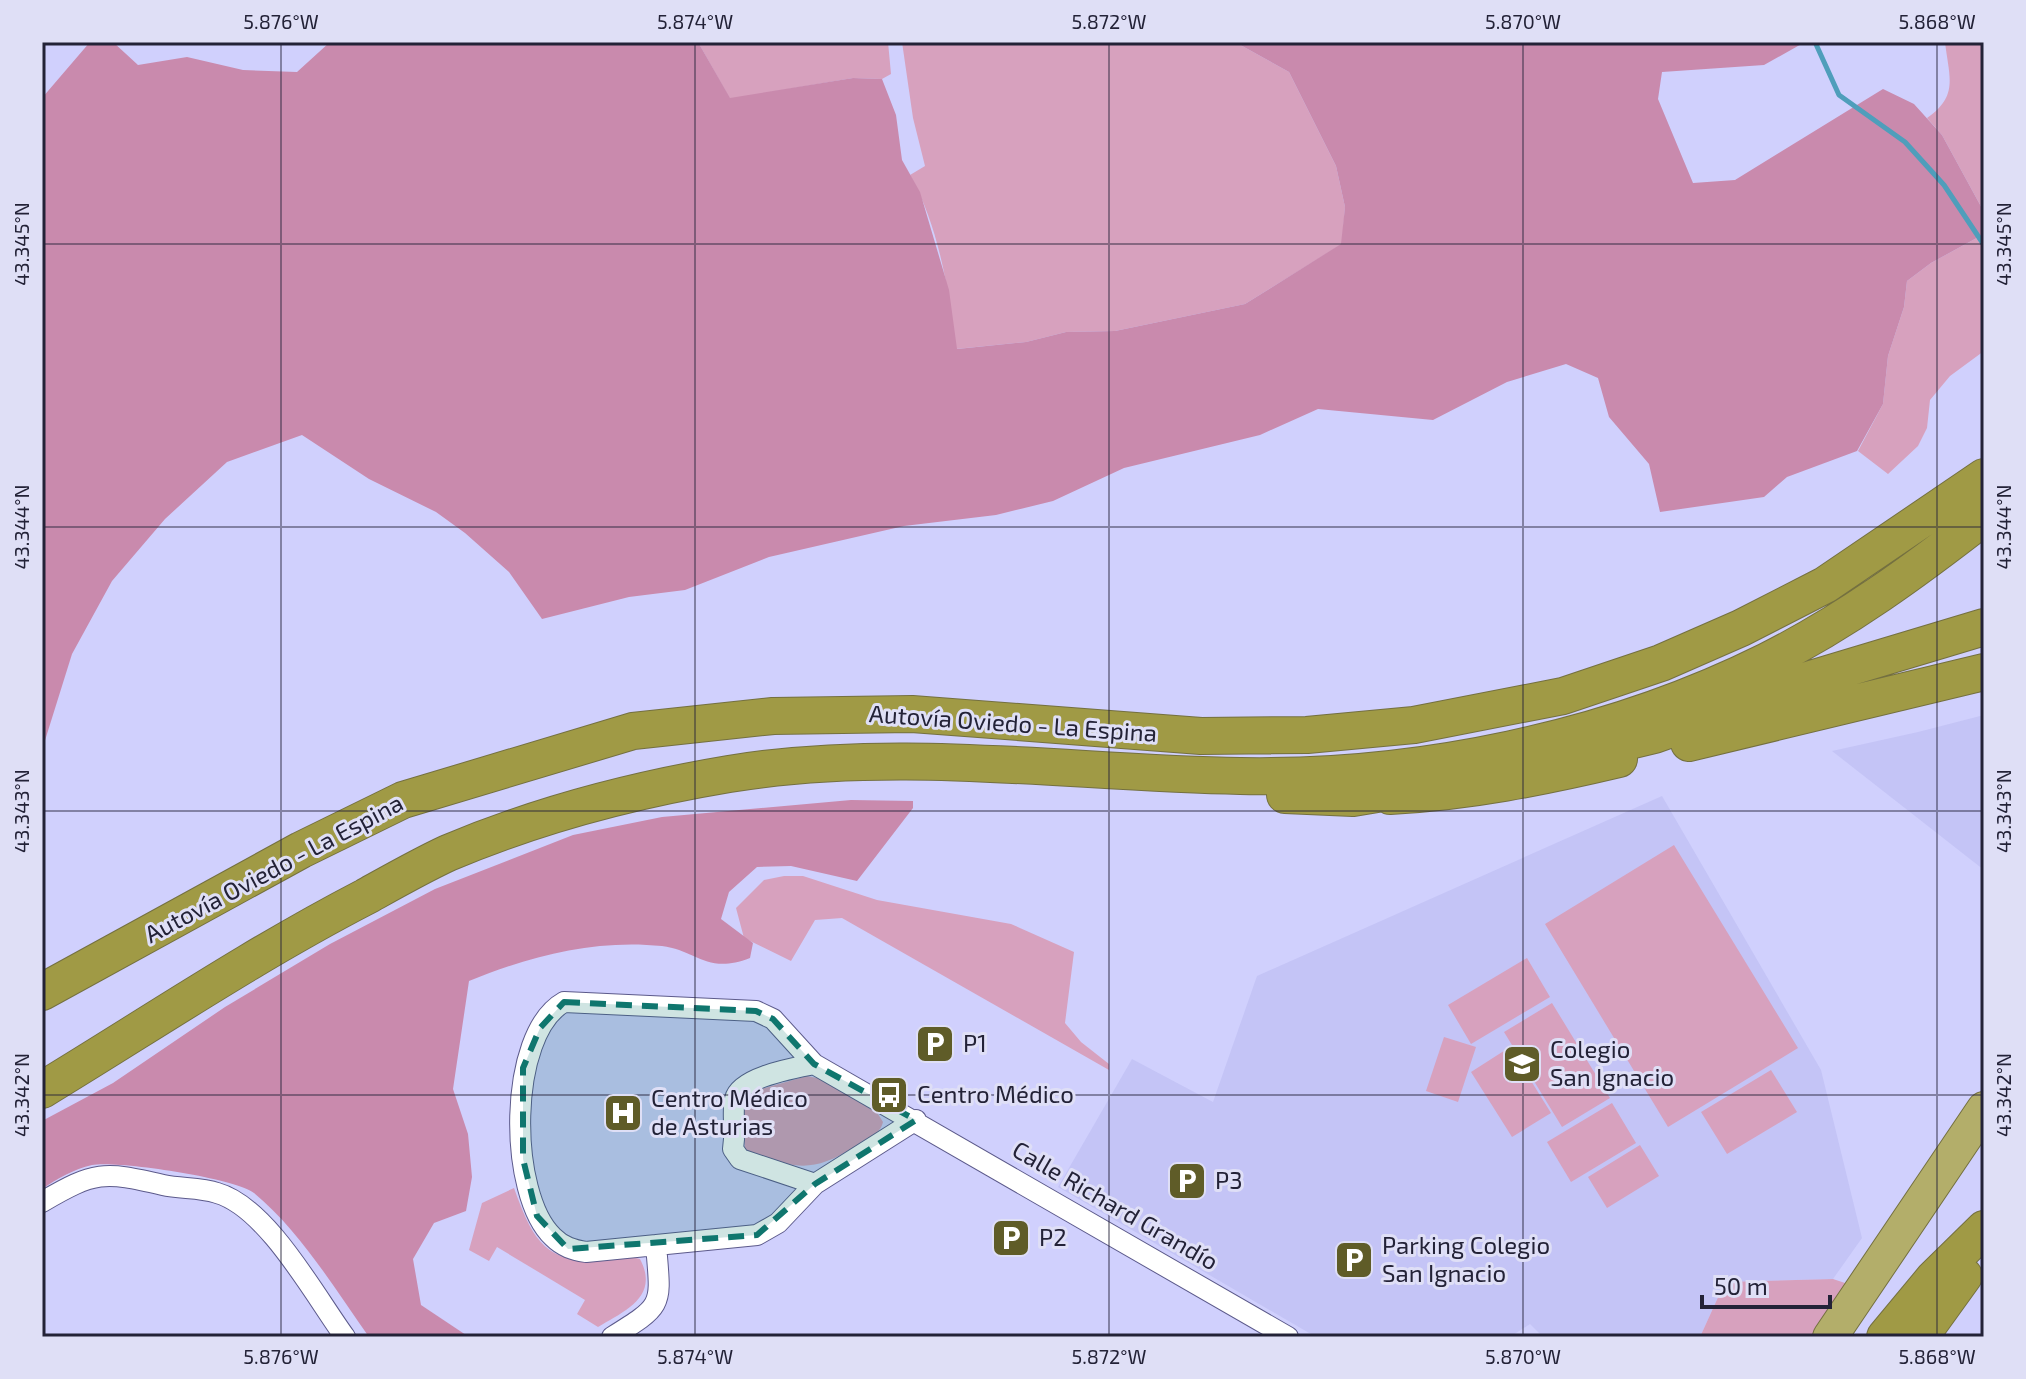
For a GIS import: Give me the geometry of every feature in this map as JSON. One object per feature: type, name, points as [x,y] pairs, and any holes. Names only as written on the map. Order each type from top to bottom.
[{"type":"highway","name":"Autovía Oviedo - La Espina","points":[[42,992],[301,850],[403,800],[633,731],[773,716],[912,714],[1186,735],[1307,735],[1414,725],[1563,696],[1661,663],[1741,628],[1825,585],[1984,477]]},
{"type":"highway","points":[[42,1090],[277,942],[446,854],[547,817],[655,788],[736,773],[901,760],[1244,776],[1380,769],[1479,754],[1588,729],[1679,698],[1767,661],[1919,568],[1984,517]]},
{"type":"highway","points":[[1353,798],[1498,774],[1654,735],[1811,679],[1984,627]]},
{"type":"highway","points":[[736,773],[1015,779],[1353,798],[1437,794],[1531,780],[1984,672]]},
{"type":"highway","points":[[1830,1337],[1984,1109]]},
{"type":"highway","points":[[1888,1249],[1984,1133]]},
{"type":"highway","points":[[1885,1337],[1934,1278],[1984,1229]]},
{"type":"highway","points":[[1920,1337],[1984,1249]]},
{"type":"street","name":"Calle Richard Grandío","points":[[656,1245],[586,1252],[568,1249],[551,1236],[537,1216],[527,1187],[523,1159],[523,1068],[531,1045],[552,1009],[578,1000],[756,1011],[773,1019],[814,1064],[916,1120],[1262,1331],[1288,1337]]},
{"type":"street","points":[[814,1064],[778,1072],[742,1086],[735,1098],[733,1149],[740,1159],[815,1184]]},
{"type":"street","points":[[612,1337],[651,1313],[659,1301],[656,1245],[757,1235],[778,1223],[815,1184],[916,1120]]},
{"type":"street","points":[[42,1202],[93,1175],[129,1177],[217,1192],[242,1204],[264,1225],[345,1337]]},
{"type":"highlighted area","points":[[564,1002],[756,1011],[773,1019],[814,1064],[916,1120],[815,1184],[757,1235],[568,1249],[537,1216],[523,1159],[523,1068],[540,1028]]},
{"type":"shaded area","points":[[90,42],[113,42],[138,65],[187,57],[243,70],[297,72],[330,42],[698,42],[730,98],[853,78],[882,79],[896,115],[902,160],[920,192],[949,290],[957,349],[1026,342],[1066,332],[1115,331],[1245,304],[1341,244],[1345,207],[1336,166],[1289,72],[1235,42],[1805,42],[1764,65],[1662,72],[1658,99],[1693,183],[1735,180],[1883,89],[1914,104],[1942,135],[1984,212],[1984,234],[1931,263],[1907,281],[1904,307],[1888,356],[1883,404],[1857,451],[1787,477],[1764,497],[1660,512],[1649,464],[1609,417],[1598,378],[1566,364],[1507,382],[1433,420],[1318,409],[1260,435],[1124,468],[1053,501],[996,515],[904,526],[769,557],[685,590],[629,597],[542,619],[509,572],[465,533],[436,512],[369,479],[302,435],[227,462],[165,519],[112,581],[72,654],[42,750],[42,98]]},
{"type":"shaded area","points":[[698,42],[888,42],[891,74],[882,79],[853,78],[730,99]]},
{"type":"shaded area","points":[[902,42],[1235,42],[1289,72],[1336,166],[1345,207],[1342,244],[1245,304],[1115,331],[1066,332],[1026,342],[956,349],[946,282],[935,238],[910,175],[925,166],[913,118]]},
{"type":"shaded area","points":[[1945,42],[1984,42],[1984,212],[1942,135],[1927,118],[1948,94],[1950,76]]},
{"type":"shaded area","points":[[1984,234],[1984,351],[1950,376],[1930,400],[1927,428],[1918,446],[1888,474],[1858,451],[1883,404],[1888,356],[1904,307],[1907,281],[1931,263]]},
{"type":"shaded area","points":[[1984,715],[1984,870],[1832,751],[1918,732]]},
{"type":"shaded area","name":"Colegio San Ignacio","points":[[1662,796],[1821,1070],[1862,1238],[1833,1279],[1725,1282],[1700,1337],[1543,1337],[1530,1324],[1510,1337],[1316,1337],[1058,1187],[1132,1059],[1213,1102],[1257,976]]},
{"type":"shaded area","points":[[851,800],[913,801],[913,808],[857,881],[791,866],[757,867],[729,892],[721,919],[753,943],[750,958],[735,963],[712,963],[674,948],[612,945],[539,957],[469,981],[453,1089],[468,1134],[472,1177],[466,1211],[434,1223],[413,1259],[421,1305],[469,1337],[369,1337],[287,1225],[254,1193],[243,1187],[175,1172],[105,1164],[79,1169],[42,1189],[42,1121],[113,1083],[225,1007],[330,944],[435,889],[573,835],[662,817]]},
{"type":"shaded area","points":[[1674,845],[1798,1048],[1668,1127],[1545,924]]},
{"type":"shaded area","points":[[803,876],[877,900],[1011,924],[1074,952],[1065,1023],[1081,1042],[1109,1064],[1109,1070],[842,918],[815,920],[791,961],[744,938],[736,908],[764,880]]},
{"type":"shaded area","points":[[1527,958],[1550,997],[1471,1044],[1448,1005]]},
{"type":"shaded area","points":[[1552,1003],[1610,1098],[1562,1127],[1504,1032]]},
{"type":"shaded area","points":[[1444,1037],[1476,1047],[1458,1102],[1426,1091]]},
{"type":"shaded area","points":[[1510,1047],[1551,1113],[1512,1137],[1471,1072]]},
{"type":"shaded area","points":[[1771,1070],[1797,1112],[1727,1154],[1701,1112]]},
{"type":"shaded area","points":[[807,1076],[827,1080],[878,1114],[883,1122],[879,1130],[840,1155],[814,1165],[790,1164],[745,1150],[742,1101],[750,1092]]},
{"type":"shaded area","points":[[1612,1103],[1636,1143],[1571,1182],[1547,1142]]},
{"type":"shaded area","points":[[1640,1145],[1659,1176],[1607,1208],[1588,1177]]},
{"type":"shaded area","points":[[514,1188],[535,1234],[554,1253],[583,1260],[640,1259],[646,1283],[636,1301],[598,1327],[577,1314],[585,1300],[497,1247],[489,1261],[469,1250],[482,1203]]},
{"type":"shaded area","points":[[1833,1279],[1848,1284],[1813,1337],[1700,1337],[1725,1282]]},
{"type":"waterway","points":[[1815,42],[1839,95],[1905,142],[1944,185],[1984,245]]},
{"type":"place","name":"P1","points":[[935,1044]]},
{"type":"place","name":"Colegio San Ignacio","points":[[1522,1064]]},
{"type":"place","name":"Centro Médico","points":[[889,1095]]},
{"type":"place","name":"Centro Médico de Asturias","points":[[623,1113]]},
{"type":"place","name":"P3","points":[[1187,1181]]},
{"type":"place","name":"P2","points":[[1011,1238]]},
{"type":"place","name":"Parking Colegio San Ignacio","points":[[1354,1260]]}]
